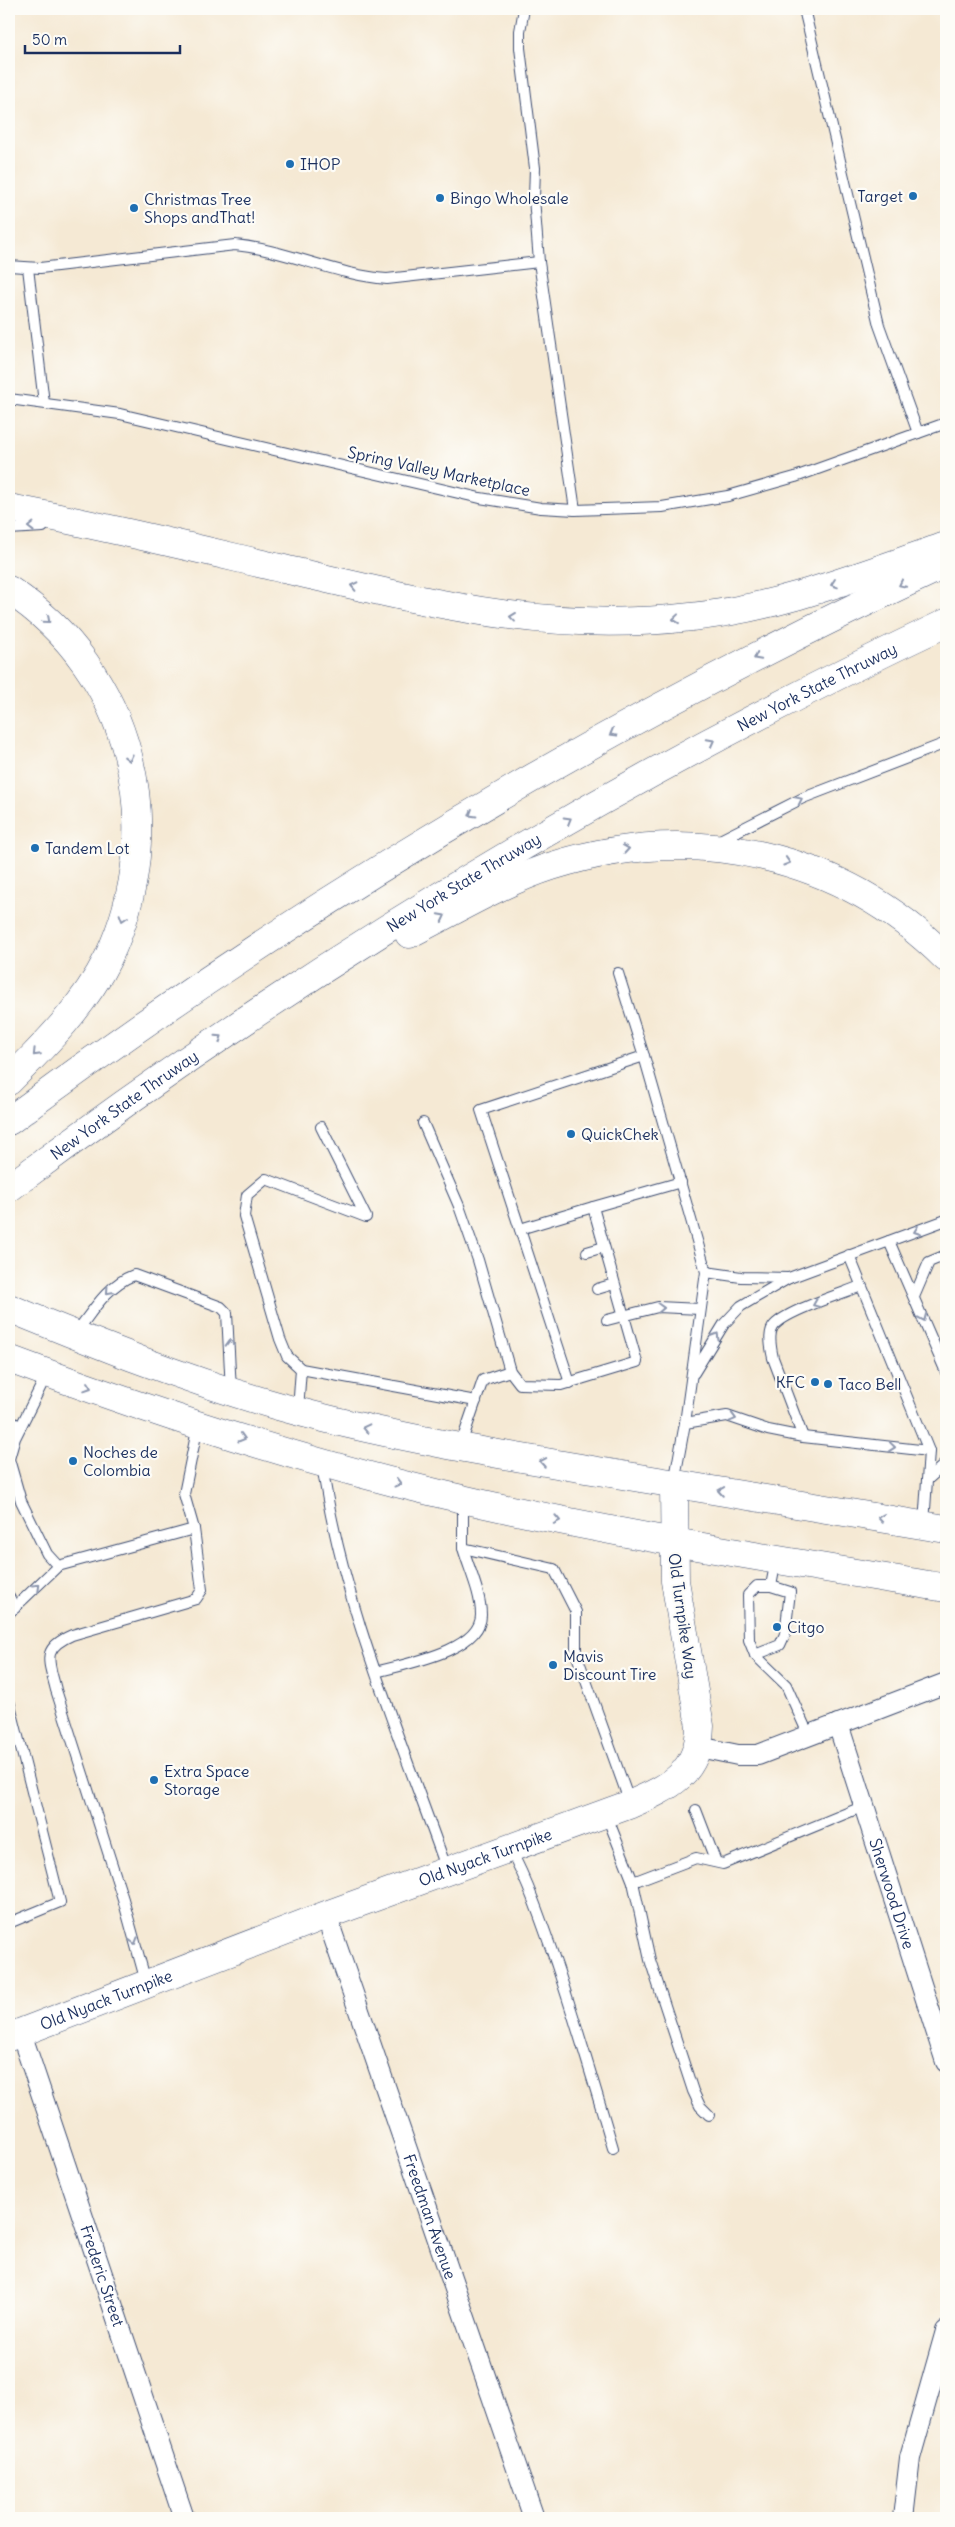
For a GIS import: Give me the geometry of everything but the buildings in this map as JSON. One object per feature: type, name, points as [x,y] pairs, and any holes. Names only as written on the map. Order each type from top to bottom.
[{"type":"main road","points":[[9,508],[460,609],[546,620],[610,623],[694,617],[772,603],[946,546]]},
{"type":"main road","points":[[9,1120],[189,993],[308,915],[436,835],[660,707],[838,616],[946,564]]},
{"type":"main road","points":[[9,590],[58,630],[78,653],[99,684],[116,719],[129,758],[136,797],[138,827],[136,857],[129,900],[107,959],[70,1014],[9,1081]]},
{"type":"main road","name":"New York State Thruway","points":[[9,1188],[149,1086],[273,1001],[400,920],[586,810],[743,725],[946,623]]},
{"type":"main road","points":[[273,1001],[505,886],[550,866],[597,854],[645,846],[709,846],[768,857],[836,881],[900,918],[928,940],[946,958]]},
{"type":"main road","points":[[9,1308],[74,1335],[232,1392],[387,1433],[674,1484],[935,1527]]},
{"type":"main road","points":[[9,1359],[198,1424],[321,1461],[463,1499],[569,1522],[946,1588]]},
{"type":"main road","name":"Old Turnpike Way","points":[[674,1484],[673,1540],[675,1581],[699,1716],[699,1747]]},
{"type":"main road","name":"Old Nyack Turnpike","points":[[15,2035],[146,1983],[618,1808],[664,1788],[684,1774],[699,1747]]},
{"type":"street","points":[[699,1747],[749,1756],[766,1753],[946,1683]]},
{"type":"street","name":"Sherwood Drive","points":[[838,1724],[946,2062]]},
{"type":"street","name":"Freedman Avenue","points":[[326,1916],[534,2518]]},
{"type":"street","name":"Frederic Street","points":[[15,2035],[184,2518]]},
{"type":"street","points":[[903,2518],[910,2458],[946,2331]]},
{"type":"lane","points":[[524,9],[520,39],[535,168],[534,198],[539,262],[575,510]]},
{"type":"lane","points":[[804,9],[879,325],[918,433]]},
{"type":"lane","points":[[9,266],[28,268],[235,246],[256,248],[363,276],[386,279],[539,262]]},
{"type":"lane","points":[[28,268],[44,403]]},
{"type":"lane","name":"Spring Valley Marketplace","points":[[9,399],[158,422],[480,498],[531,507],[575,510],[662,507],[728,496],[780,482],[946,423]]},
{"type":"lane","points":[[9,529],[48,527],[183,546]]},
{"type":"lane","points":[[709,846],[803,798],[946,742]]},
{"type":"lane","points":[[618,974],[644,1056],[706,1272],[685,1423],[674,1484]]},
{"type":"lane","points":[[570,1383],[536,1268],[520,1229],[481,1110],[644,1056]]},
{"type":"lane","points":[[423,1123],[459,1206],[475,1251],[510,1370],[520,1384],[561,1385],[637,1362],[593,1208]]},
{"type":"lane","points":[[321,1126],[366,1217],[266,1179],[248,1195],[244,1216],[280,1339],[287,1356],[301,1369],[476,1401]]},
{"type":"lane","points":[[520,1229],[681,1182]]},
{"type":"lane","points":[[691,1378],[724,1324],[741,1306],[789,1278],[946,1220]]},
{"type":"lane","points":[[888,1241],[946,1372]]},
{"type":"lane","points":[[586,1252],[604,1247]]},
{"type":"lane","points":[[850,1255],[929,1451],[927,1480],[935,1527]]},
{"type":"lane","points":[[914,1297],[929,1262],[946,1255]]},
{"type":"lane","points":[[706,1272],[741,1277],[789,1278]]},
{"type":"lane","points":[[74,1335],[112,1287],[122,1279],[134,1275],[221,1307],[228,1313],[232,1392]]},
{"type":"lane","points":[[597,1289],[614,1284]]},
{"type":"lane","points":[[803,1437],[773,1358],[770,1344],[772,1329],[783,1317],[861,1286]]},
{"type":"lane","points":[[607,1320],[658,1307],[700,1309]]},
{"type":"lane","points":[[298,1411],[301,1369]]},
{"type":"lane","points":[[460,1447],[483,1380],[510,1370]]},
{"type":"lane","points":[[47,1373],[21,1426],[9,1459],[21,1501],[47,1554],[58,1566]]},
{"type":"lane","points":[[685,1423],[727,1416],[768,1430],[803,1437],[929,1451]]},
{"type":"lane","points":[[9,1421],[21,1426]]},
{"type":"lane","points":[[146,1983],[122,1899],[56,1690],[50,1664],[50,1650],[57,1642],[72,1636],[196,1599],[202,1590],[194,1529],[184,1494],[198,1424]]},
{"type":"lane","points":[[321,1461],[327,1498],[356,1614],[447,1871]]},
{"type":"lane","points":[[927,1480],[946,1463]]},
{"type":"lane","points":[[376,1672],[458,1646],[476,1632],[481,1616],[476,1588],[463,1548],[463,1499]]},
{"type":"lane","points":[[12,1610],[58,1566],[194,1529]]},
{"type":"lane","points":[[463,1548],[554,1569],[576,1612],[576,1653],[618,1808],[650,1960],[693,2091],[700,2106],[709,2115]]},
{"type":"lane","points":[[771,1586],[776,1559]]},
{"type":"lane","points":[[755,1655],[780,1645],[785,1634],[790,1592],[771,1586],[757,1586],[748,1595],[749,1640],[755,1655],[786,1685],[809,1736]]},
{"type":"lane","points":[[9,1597],[12,1610]]},
{"type":"lane","points":[[9,1701],[60,1902],[9,1923]]},
{"type":"lane","points":[[633,1882],[696,1858],[723,1864],[864,1806]]},
{"type":"lane","points":[[696,1810],[716,1862]]},
{"type":"lane","points":[[509,1848],[524,1874],[551,1950],[579,2032],[613,2148]]},
{"type":"place","name":"IHOP","points":[[290,164]]},
{"type":"place","name":"Target","points":[[913,196]]},
{"type":"place","name":"Bingo Wholesale","points":[[440,198]]},
{"type":"place","name":"Christmas Tree Shops andThat!","points":[[134,208]]},
{"type":"place","name":"Tandem Lot","points":[[35,848]]},
{"type":"place","name":"QuickChek","points":[[571,1134]]},
{"type":"place","name":"KFC","points":[[815,1382]]},
{"type":"place","name":"Taco Bell","points":[[828,1384]]},
{"type":"place","name":"Noches de Colombia","points":[[73,1461]]},
{"type":"place","name":"Citgo","points":[[777,1627]]},
{"type":"place","name":"Mavis Discount Tire","points":[[553,1665]]},
{"type":"place","name":"Extra Space Storage","points":[[154,1780]]}]
